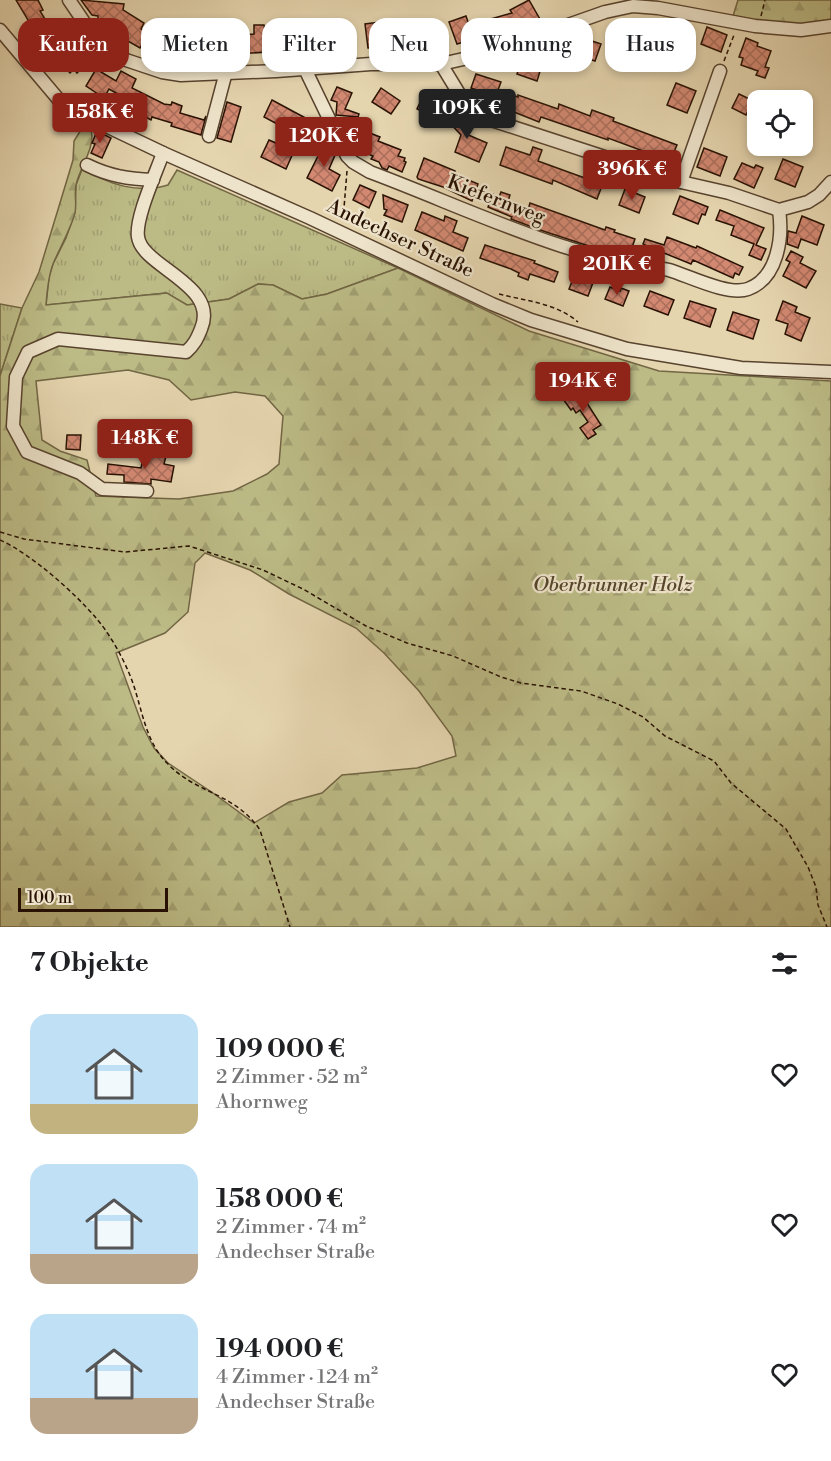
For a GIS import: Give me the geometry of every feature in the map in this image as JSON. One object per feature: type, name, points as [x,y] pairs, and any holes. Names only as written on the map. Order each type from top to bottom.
[{"type":"street","points":[[69,0],[88,28],[109,48],[126,60],[141,65]]},
{"type":"street","points":[[449,61],[486,54],[634,3],[758,26],[801,30],[831,26]]},
{"type":"street","name":"Andechser Straße","points":[[0,30],[59,100],[105,127],[310,218],[492,304],[531,320],[627,349],[741,368],[831,372]]},
{"type":"street","points":[[681,182],[720,71]]},
{"type":"street","points":[[162,72],[181,75],[226,72],[209,136]]},
{"type":"street","points":[[306,72],[347,156],[353,162]]},
{"type":"street","points":[[446,72],[466,105],[479,116],[681,182],[779,210],[808,202],[819,195],[831,182]]},
{"type":"street","points":[[147,491],[102,489],[80,473],[27,452],[13,426],[16,377],[28,352],[58,339],[186,352],[194,345],[204,324],[204,313],[200,300],[144,249],[137,236],[138,223],[163,153]]},
{"type":"street","name":"Kiefernweg","points":[[353,162],[370,172],[560,245],[623,264],[663,269],[734,290],[750,288],[770,270],[778,245],[779,210]]},
{"type":"street","points":[[87,165],[105,174],[153,180]]},
{"type":"path","points":[[758,26],[765,0]]},
{"type":"path","points":[[720,71],[738,23]]},
{"type":"path","points":[[353,162],[346,174],[344,208],[353,227]]},
{"type":"path","points":[[500,294],[538,302],[572,316],[578,322]]},
{"type":"path","points":[[0,532],[24,539],[125,552],[189,546],[263,570],[303,589],[366,626],[407,643],[453,656],[501,677],[521,683],[581,691],[618,704],[643,717],[665,736],[714,762],[731,783],[786,829],[808,867],[816,887],[818,905],[827,927]]},
{"type":"path","points":[[0,540],[35,562],[96,618],[112,640],[129,672],[148,734],[156,750],[169,766],[188,779],[230,801],[251,817],[260,830],[290,927]]},
{"type":"green space","points":[[738,0],[831,0],[831,23],[800,27],[732,19]]},
{"type":"green space","name":"Oberbrunner Holz","points":[[84,125],[90,127],[92,141],[76,185],[75,213],[51,269],[46,305],[167,293],[187,305],[229,299],[258,284],[273,285],[302,299],[327,294],[398,268],[529,331],[659,371],[831,381],[831,927],[0,927],[0,376],[22,308],[39,272],[73,160],[74,141]],"holes":[[[128,370],[169,380],[191,400],[235,392],[265,396],[283,416],[279,464],[267,474],[233,491],[179,499],[96,496],[87,460],[60,451],[42,440],[36,381]],[[205,553],[250,570],[289,594],[356,628],[384,653],[419,691],[452,736],[456,756],[417,768],[342,775],[322,793],[289,802],[254,823],[168,763],[154,748],[143,727],[116,653],[165,633],[188,612],[195,563]]]},
{"type":"green space","points":[[83,167],[113,183],[146,189],[168,185],[177,170],[398,268],[327,294],[302,299],[273,285],[258,284],[229,299],[187,305],[166,293],[46,305],[49,277],[75,212],[76,185]]},
{"type":"green space","points":[[0,304],[22,308],[0,376]]},
{"type":"building","points":[[16,0],[38,0],[44,18],[27,18]]},
{"type":"building","points":[[81,0],[124,4],[123,10],[141,21],[140,48],[129,42],[129,18],[98,18],[92,15]]},
{"type":"building","points":[[529,0],[539,18],[494,18],[512,13],[510,10]]},
{"type":"building","points":[[466,16],[467,18],[461,18],[461,43],[457,44],[449,22]]},
{"type":"building","points":[[369,23],[369,48],[368,48],[365,24]]},
{"type":"building","points":[[254,25],[262,25],[262,52],[250,53],[250,34],[254,34]]},
{"type":"building","points":[[707,27],[727,35],[721,52],[701,44]]},
{"type":"building","points":[[746,38],[758,43],[757,46],[771,51],[765,67],[769,68],[765,78],[756,75],[758,71],[741,65],[743,58],[739,57]]},
{"type":"building","points":[[593,41],[601,44],[595,61],[593,60]]},
{"type":"building","points":[[94,72],[101,72],[116,81],[120,72],[123,72],[136,79],[132,88],[164,104],[171,105],[172,102],[182,106],[180,113],[204,120],[206,116],[201,135],[171,126],[172,123],[152,117],[151,120],[142,115],[140,119],[132,115],[128,126],[120,123],[114,119],[125,98],[109,89],[104,98],[86,86]]},
{"type":"building","points":[[518,72],[540,72],[537,81],[517,74]]},
{"type":"building","points":[[476,74],[501,82],[498,90],[558,109],[559,104],[590,116],[592,110],[614,118],[613,121],[677,145],[670,161],[541,117],[539,122],[494,104],[495,99],[471,88]]},
{"type":"building","points":[[676,83],[696,91],[687,113],[667,105]]},
{"type":"building","points":[[337,87],[352,93],[345,109],[359,114],[358,117],[336,115],[337,102],[331,100]]},
{"type":"building","points":[[381,88],[400,101],[391,114],[372,102]]},
{"type":"building","points":[[424,94],[441,102],[434,117],[417,109]]},
{"type":"building","points":[[739,94],[747,98],[746,115],[732,108]]},
{"type":"building","points":[[272,100],[311,121],[320,123],[315,136],[295,128],[292,132],[264,117]]},
{"type":"building","points":[[227,102],[241,107],[231,142],[217,138]]},
{"type":"building","points":[[454,113],[471,129],[466,134],[487,143],[479,162],[455,152],[461,135],[447,120]]},
{"type":"building","points":[[357,128],[380,137],[378,141],[401,150],[398,156],[405,158],[406,162],[402,172],[389,166],[387,170],[382,168],[379,162],[371,159],[373,156],[356,149],[357,147],[351,144]]},
{"type":"building","points":[[97,131],[111,138],[102,158],[91,153]]},
{"type":"building","points":[[269,140],[294,151],[286,169],[261,157]]},
{"type":"building","points":[[320,141],[334,148],[336,153],[329,169],[340,175],[332,191],[307,178],[320,152],[316,150]]},
{"type":"building","points":[[506,147],[530,155],[533,147],[542,150],[538,161],[593,181],[596,174],[605,178],[597,199],[553,180],[552,184],[500,165]]},
{"type":"building","points":[[704,148],[727,157],[720,176],[697,167]]},
{"type":"building","points":[[424,158],[478,184],[472,201],[443,187],[418,179]]},
{"type":"building","points":[[783,159],[803,167],[795,187],[775,179]]},
{"type":"building","points":[[742,163],[754,168],[756,165],[763,168],[754,188],[734,179]]},
{"type":"building","points":[[360,185],[376,192],[369,208],[353,200]]},
{"type":"building","points":[[625,189],[645,197],[639,213],[619,205]]},
{"type":"building","points":[[501,192],[510,195],[507,205],[527,213],[530,203],[605,230],[606,227],[615,230],[614,232],[635,239],[629,256],[599,246],[598,249],[540,230],[488,207],[493,194],[499,197]]},
{"type":"building","points":[[383,195],[408,205],[402,222],[384,215],[387,210],[384,209]]},
{"type":"building","points":[[680,196],[708,207],[698,224],[673,214]]},
{"type":"building","points":[[720,210],[764,228],[756,245],[766,249],[761,260],[749,255],[754,244],[731,235],[734,226],[716,220]]},
{"type":"building","points":[[422,212],[444,221],[445,216],[457,221],[453,232],[468,238],[463,251],[415,230]]},
{"type":"building","points":[[802,216],[824,225],[817,245],[801,239],[798,248],[787,244],[788,231],[796,233]]},
{"type":"building","points":[[667,237],[696,248],[697,246],[743,267],[739,275],[735,273],[733,278],[693,260],[691,264],[659,251],[657,255],[649,253],[651,248],[643,244],[645,239],[664,245]]},
{"type":"building","points":[[485,245],[535,261],[534,263],[558,272],[554,282],[530,274],[528,280],[518,276],[519,273],[511,269],[480,258]]},
{"type":"building","points":[[791,251],[803,257],[800,263],[816,271],[806,288],[783,276],[790,262],[786,260]]},
{"type":"building","points":[[575,274],[594,280],[588,296],[569,289]]},
{"type":"building","points":[[610,287],[620,291],[621,288],[629,291],[623,306],[605,299]]},
{"type":"building","points":[[650,291],[674,300],[668,315],[644,306]]},
{"type":"building","points":[[690,301],[716,309],[710,327],[684,318]]},
{"type":"building","points":[[783,301],[797,307],[795,312],[810,318],[801,341],[785,334],[788,324],[776,320]]},
{"type":"building","points":[[733,312],[759,320],[753,339],[727,330]]},
{"type":"building","points":[[578,389],[601,425],[593,430],[596,434],[588,439],[580,428],[588,422],[580,410],[576,413],[573,408],[571,410],[563,399]]},
{"type":"building","points":[[67,435],[81,435],[80,450],[66,449]]},
{"type":"building","points":[[144,453],[166,456],[164,464],[174,466],[171,482],[151,479],[151,484],[124,482],[124,475],[107,474],[108,464],[141,468]]}]
